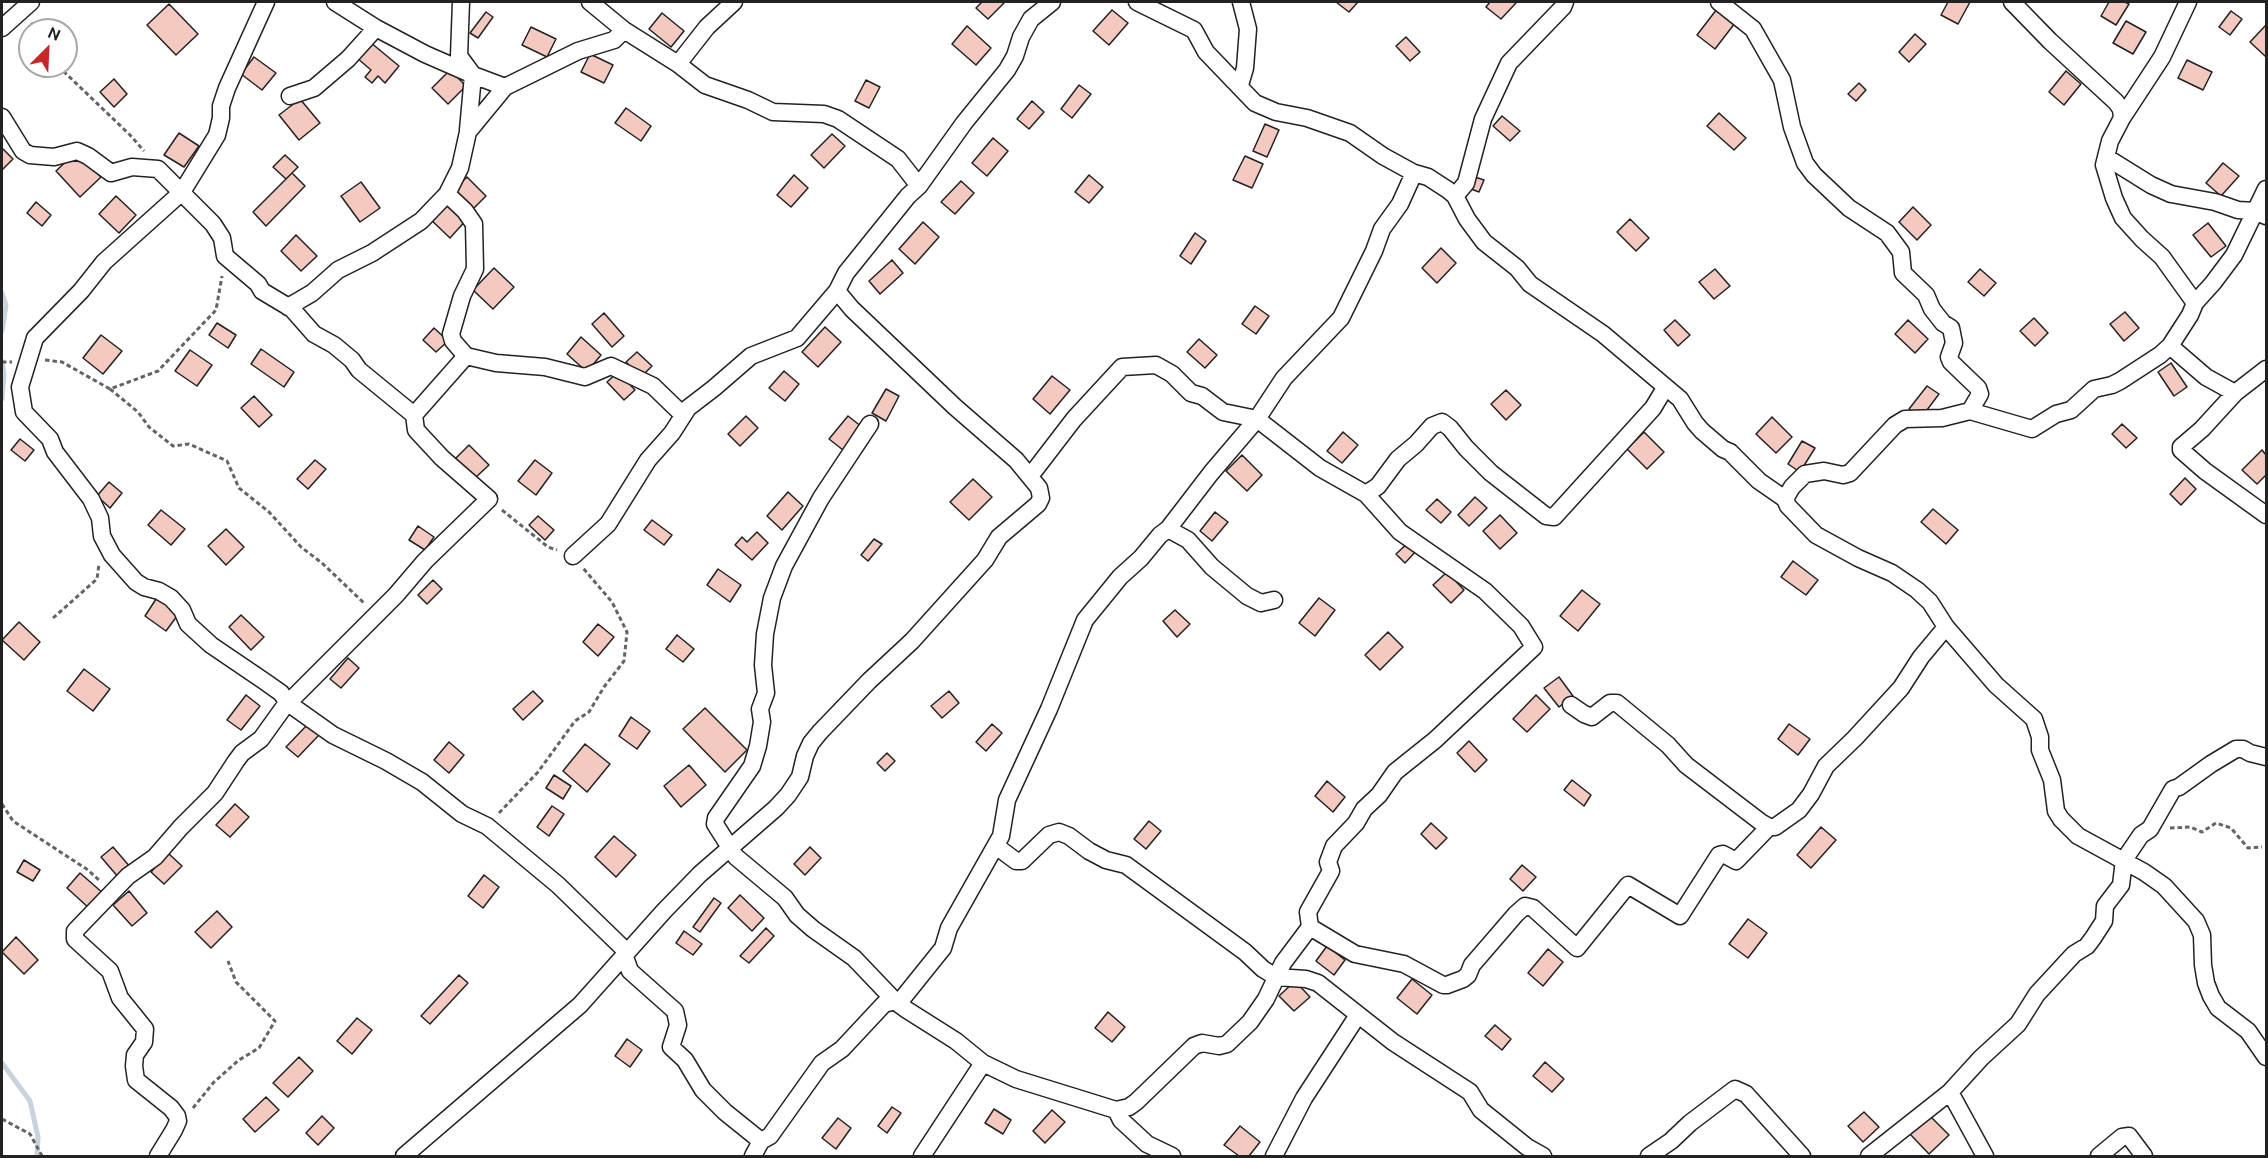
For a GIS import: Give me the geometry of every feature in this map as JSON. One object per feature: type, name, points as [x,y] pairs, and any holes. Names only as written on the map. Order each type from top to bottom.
[{"type":"street","points":[[2,28],[31,2]]},
{"type":"street","points":[[266,2],[220,106],[221,118],[217,135],[182,192],[104,262],[81,291],[38,333],[27,359],[20,387],[24,412],[50,439],[55,452],[91,499],[100,518],[102,536],[118,563],[136,582],[171,598],[182,610],[188,624],[211,645],[281,693],[288,703],[333,735],[386,761],[422,783],[462,814],[488,826],[558,885],[627,952]]},
{"type":"street","points":[[335,2],[376,28],[473,75],[505,87]]},
{"type":"street","points":[[288,307],[312,293],[338,270],[372,253],[412,228],[447,194],[460,168],[468,132],[473,75],[459,56],[461,2]]},
{"type":"street","points":[[590,2],[624,30],[678,64],[705,85],[780,114],[824,114],[838,119],[898,159],[919,186]]},
{"type":"street","points":[[678,64],[707,27],[734,2]]},
{"type":"street","points":[[1137,2],[1194,30],[1206,52],[1256,103],[1350,133],[1383,156],[1414,173],[1428,177],[1455,196],[1467,219],[1484,242],[1517,268],[1530,284],[1603,334],[1680,399],[1702,431],[1723,449],[1730,452],[1752,475],[1785,499],[1788,506],[1816,535],[1903,579],[1930,602],[1946,627],[1996,685],[2034,719],[2040,737],[2040,750],[2052,780],[2056,811],[2061,819],[2078,836],[2124,860],[2164,886],[2196,921],[2202,935],[2203,965],[2211,996],[2218,1008],[2248,1031],[2266,1057]]},
{"type":"street","points":[[1240,86],[1245,68],[1248,29],[1241,2]]},
{"type":"street","points":[[1455,196],[1466,183],[1483,119],[1509,63],[1566,2]]},
{"type":"street","points":[[1719,2],[1753,29],[1782,80],[1792,127],[1805,163],[1814,175],[1849,208],[1887,233],[1901,252],[1903,273],[1926,296],[1932,309],[1950,328],[1954,343],[1949,357],[1951,362],[1980,391],[1970,411]]},
{"type":"street","points":[[2012,2],[2116,102],[2121,109],[2122,118]]},
{"type":"street","points":[[2188,2],[2162,57],[2122,118],[2107,148],[2104,165],[2114,198],[2124,218],[2162,257],[2195,303]]},
{"type":"street","points":[[573,556],[608,524],[648,460],[672,433],[688,408],[751,356],[797,338],[837,291],[846,273],[908,196],[919,186],[964,123],[1012,63],[1026,28],[1037,12],[1048,3]]},
{"type":"street","points":[[290,96],[314,88],[348,59],[376,28]]},
{"type":"street","points":[[468,132],[505,87],[578,51],[614,40],[624,30]]},
{"type":"street","points":[[2,117],[23,150],[30,154],[54,156],[77,151],[111,173],[132,166],[158,169],[217,229],[222,238],[225,256],[258,284],[262,291],[288,307],[314,334],[334,345],[352,360],[359,370],[414,415],[416,430],[442,458],[489,499],[425,561],[396,595],[288,703],[261,739],[242,753],[215,793],[181,826],[155,857],[139,866],[74,934],[75,939],[110,971],[120,998],[145,1029],[144,1042],[135,1055],[136,1080],[174,1111],[178,1121],[158,1156]]},
{"type":"street","points":[[2106,158],[2151,185],[2171,194],[2215,202],[2238,210],[2261,213]]},
{"type":"street","points":[[753,1156],[761,1142],[770,1136],[822,1063],[842,1049],[884,1004],[902,999],[943,948],[949,928],[1001,836],[1007,800],[1049,709],[1085,620],[1120,577],[1168,529],[1211,472],[1257,419],[1284,378],[1341,318],[1382,230],[1400,204],[1414,173]]},
{"type":"street","points":[[1785,499],[1792,487],[1805,474],[1824,471],[1843,475],[1850,473],[1894,425],[1905,419],[1942,418],[1970,411],[2032,429],[2056,414],[2072,410],[2091,392],[2120,381],[2170,346],[2195,303],[2234,255],[2261,213],[2266,189]]},
{"type":"street","points":[[447,194],[472,218],[474,224],[475,269],[462,297],[451,334],[453,341],[466,356],[496,363],[545,367],[585,377],[611,366],[653,386],[683,415]]},
{"type":"street","points":[[404,1156],[580,1005],[686,889],[788,795],[800,777],[811,743],[820,732],[869,681],[912,641],[985,560],[999,537],[1038,504],[1041,498],[1040,488],[1031,475],[852,309],[837,291]]},
{"type":"street","points":[[2170,346],[2206,377],[2235,393]]},
{"type":"street","points":[[414,415],[466,356]]},
{"type":"street","points":[[870,424],[821,498],[784,566],[772,598],[763,654],[766,693],[760,709],[762,722],[758,746],[752,766],[715,821],[718,830],[731,846],[736,857],[785,898],[797,915],[854,958],[896,1002],[956,1041],[983,1064],[1016,1079],[1116,1110],[1129,1107],[1136,1102],[1194,1046],[1202,1043],[1219,1046],[1227,1044],[1257,1014],[1289,954],[1304,938],[1310,927],[1308,912],[1331,871],[1328,862],[1334,846],[1356,823],[1364,809],[1379,795],[1395,772],[1435,740],[1534,647],[1521,626],[1485,591],[1400,532],[1366,494],[1320,468],[1257,419],[1223,412],[1202,396],[1191,393],[1172,374],[1161,367],[1152,364],[1125,365],[1074,419],[1031,475]]},
{"type":"street","points":[[2266,369],[2235,393],[2202,429],[2181,447],[2181,450],[2205,471],[2266,515]]},
{"type":"street","points":[[1366,494],[1378,486],[1398,459],[1432,426],[1442,422],[1491,472],[1546,516],[1554,517],[1653,408],[1665,388]]},
{"type":"street","points":[[1168,529],[1188,540],[1212,567],[1247,596],[1261,603],[1274,600]]},
{"type":"street","points":[[1571,705],[1592,717],[1610,703],[1617,703],[1668,746],[1686,765],[1769,827],[1775,827],[1799,810],[1811,794],[1826,766],[1901,688],[1921,657],[1946,627]]},
{"type":"street","points":[[1869,1156],[1950,1092],[1969,1069],[2018,1024],[2037,994],[2074,954],[2087,946],[2104,921],[2104,906],[2121,885],[2124,860],[2141,835],[2150,829],[2173,789],[2239,748],[2266,757]]},
{"type":"street","points":[[1310,927],[1355,954],[1404,964],[1447,985],[1468,975],[1472,965],[1516,914],[1527,905],[1577,948],[1628,885],[1680,916],[1719,855],[1723,854],[1736,861],[1769,827]]},
{"type":"street","points":[[996,846],[1013,859],[1022,861],[1052,833],[1063,832],[1106,861],[1126,865],[1276,977],[1306,979],[1318,983],[1418,1059],[1470,1092],[1481,1110],[1527,1147],[1543,1156]]},
{"type":"street","points":[[627,952],[625,957],[630,971],[675,1011],[678,1026],[671,1047],[685,1060],[697,1082],[711,1099],[761,1142]]},
{"type":"street","points":[[1274,1156],[1304,1098],[1358,1015]]},
{"type":"street","points":[[922,1156],[983,1064]]},
{"type":"street","points":[[1649,1156],[1735,1089],[1746,1094],[1802,1156]]},
{"type":"street","points":[[1950,1092],[1985,1156]]},
{"type":"street","points":[[1116,1110],[1121,1120],[1147,1143],[1172,1156]]},
{"type":"street","points":[[2099,1156],[2122,1137],[2129,1136],[2144,1156]]},
{"type":"path","points":[[71,78],[130,135],[158,169]]},
{"type":"path","points":[[110,389],[158,371],[216,310],[225,256]]},
{"type":"path","points":[[2,362],[27,359],[62,362],[110,389],[138,412],[149,427],[172,446],[189,444],[227,461],[239,488],[269,512],[301,547],[322,563],[376,614]]},
{"type":"path","points":[[488,826],[538,772],[575,721],[588,712],[603,687],[624,661],[627,632],[612,602],[573,556],[548,547],[489,499]]},
{"type":"path","points":[[53,618],[97,579],[102,536]]},
{"type":"path","points":[[2,804],[13,821],[88,870],[112,892]]},
{"type":"path","points":[[2150,829],[2190,827],[2202,832],[2216,823],[2231,828],[2248,848],[2262,847]]},
{"type":"path","points":[[178,1121],[190,1112],[214,1082],[239,1060],[259,1048],[275,1021],[236,982],[228,961]]},
{"type":"path","points":[[2,1119],[30,1134],[42,1156]]},
{"type":"building","points":[[982,2],[1005,2],[988,19],[976,8]]},
{"type":"building","points":[[1336,2],[1358,2],[1349,12]]},
{"type":"building","points":[[1490,2],[1516,3],[1501,19],[1486,7]]},
{"type":"building","points":[[1948,2],[1970,2],[1958,24],[1941,15]]},
{"type":"building","points":[[2109,2],[2129,4],[2116,25],[2101,16]]},
{"type":"building","points":[[169,4],[198,34],[176,55],[147,25]]},
{"type":"building","points":[[1717,9],[1735,23],[1715,49],[1697,35]]},
{"type":"building","points":[[1112,10],[1128,23],[1109,45],[1093,31]]},
{"type":"building","points":[[2231,11],[2242,19],[2230,35],[2219,27]]},
{"type":"building","points":[[486,12],[493,17],[478,38],[470,33]]},
{"type":"building","points":[[662,13],[684,31],[671,47],[649,29]]},
{"type":"building","points":[[2126,21],[2146,32],[2133,54],[2113,43]]},
{"type":"building","points":[[2266,25],[2266,55],[2265,56],[2250,42]]},
{"type":"building","points":[[967,26],[991,48],[976,65],[952,44]]},
{"type":"building","points":[[531,27],[556,39],[547,57],[522,45]]},
{"type":"building","points":[[1915,34],[1926,44],[1909,62],[1899,52]]},
{"type":"building","points":[[1406,37],[1420,52],[1410,61],[1396,46]]},
{"type":"building","points":[[370,42],[399,66],[385,83],[378,76],[372,83],[365,77],[371,70],[357,58]]},
{"type":"building","points":[[590,54],[613,65],[604,83],[581,72]]},
{"type":"building","points":[[254,57],[276,73],[262,90],[241,74]]},
{"type":"building","points":[[2187,60],[2212,72],[2203,90],[2178,78]]},
{"type":"building","points":[[450,70],[466,86],[448,104],[432,88]]},
{"type":"building","points":[[2066,71],[2081,84],[2064,105],[2049,92]]},
{"type":"building","points":[[114,79],[127,94],[114,107],[100,92]]},
{"type":"building","points":[[866,80],[880,87],[869,108],[855,101]]},
{"type":"building","points":[[1859,83],[1866,90],[1856,101],[1848,94]]},
{"type":"building","points":[[1079,85],[1091,94],[1072,118],[1061,109]]},
{"type":"building","points":[[300,99],[320,123],[299,140],[279,115]]},
{"type":"building","points":[[1032,101],[1044,112],[1029,129],[1017,119]]},
{"type":"building","points":[[626,108],[651,126],[641,141],[615,123]]},
{"type":"building","points":[[1719,113],[1746,138],[1734,150],[1707,126]]},
{"type":"building","points":[[1502,116],[1520,131],[1510,141],[1493,126]]},
{"type":"building","points":[[1265,124],[1279,130],[1267,157],[1253,151]]},
{"type":"building","points":[[179,133],[199,146],[184,167],[164,155]]},
{"type":"building","points":[[832,134],[845,146],[824,168],[811,155]]},
{"type":"building","points":[[993,138],[1008,151],[987,176],[972,163]]},
{"type":"building","points":[[2,148],[13,159],[2,170]]},
{"type":"building","points":[[76,152],[101,177],[80,197],[56,171]]},
{"type":"building","points":[[285,155],[298,167],[286,179],[273,167]]},
{"type":"building","points":[[1245,156],[1263,164],[1252,188],[1233,180]]},
{"type":"building","points":[[2223,163],[2239,176],[2221,196],[2206,183]]},
{"type":"building","points":[[292,173],[305,186],[266,226],[253,212]]},
{"type":"building","points":[[794,175],[808,188],[791,207],[777,195]]},
{"type":"building","points":[[1089,175],[1103,187],[1089,203],[1075,192]]},
{"type":"building","points":[[467,177],[486,196],[471,211],[451,192]]},
{"type":"building","points":[[1475,177],[1484,180],[1479,192],[1471,189]]},
{"type":"building","points":[[961,181],[974,193],[955,214],[941,202]]},
{"type":"building","points":[[361,182],[380,208],[360,222],[341,196]]},
{"type":"building","points":[[116,196],[136,215],[119,233],[99,214]]},
{"type":"building","points":[[446,197],[468,218],[450,238],[428,217]]},
{"type":"building","points":[[36,202],[51,215],[42,226],[27,213]]},
{"type":"building","points":[[1913,207],[1931,225],[1917,240],[1899,222]]},
{"type":"building","points":[[1630,219],[1649,238],[1636,251],[1617,232]]},
{"type":"building","points":[[923,222],[939,237],[915,264],[899,249]]},
{"type":"building","points":[[2208,223],[2226,246],[2211,257],[2193,235]]},
{"type":"building","points":[[1195,233],[1206,241],[1191,264],[1180,256]]},
{"type":"building","points":[[296,235],[317,256],[301,271],[281,251]]},
{"type":"building","points":[[1441,248],[1456,263],[1437,283],[1422,268]]},
{"type":"building","points":[[892,260],[903,273],[880,294],[869,281]]},
{"type":"building","points":[[494,268],[514,287],[493,309],[473,290]]},
{"type":"building","points":[[1715,269],[1730,286],[1714,299],[1699,282]]},
{"type":"building","points":[[1980,269],[1996,283],[1984,296],[1968,282]]},
{"type":"building","points":[[1255,306],[1269,316],[1256,334],[1242,324]]},
{"type":"building","points":[[2125,312],[2139,328],[2124,341],[2110,324]]},
{"type":"building","points":[[604,313],[624,336],[612,347],[592,324]]},
{"type":"building","points":[[2034,318],[2048,333],[2035,346],[2020,331]]},
{"type":"building","points":[[1675,320],[1690,335],[1678,346],[1664,330]]},
{"type":"building","points":[[1908,320],[1928,339],[1915,353],[1895,334]]},
{"type":"building","points":[[217,323],[236,335],[228,348],[209,335]]},
{"type":"building","points":[[825,327],[841,342],[818,367],[802,352]]},
{"type":"building","points":[[434,328],[448,341],[436,352],[423,340]]},
{"type":"building","points":[[101,335],[122,351],[103,374],[83,358]]},
{"type":"building","points":[[581,337],[601,355],[587,372],[567,354]]},
{"type":"building","points":[[1199,339],[1217,355],[1205,368],[1187,352]]},
{"type":"building","points":[[261,349],[294,372],[284,387],[251,364]]},
{"type":"building","points":[[190,350],[212,365],[197,386],[175,371]]},
{"type":"building","points":[[637,352],[652,366],[641,377],[626,362]]},
{"type":"building","points":[[2171,363],[2187,387],[2174,396],[2158,372]]},
{"type":"building","points":[[784,371],[799,384],[785,401],[769,388]]},
{"type":"building","points":[[618,372],[635,390],[624,400],[607,382]]},
{"type":"building","points":[[1052,376],[1070,390],[1050,414],[1033,399]]},
{"type":"building","points":[[1927,386],[1939,394],[1921,418],[1909,409]]},
{"type":"building","points":[[886,389],[899,396],[886,421],[872,413]]},
{"type":"building","points":[[1506,390],[1521,405],[1506,420],[1491,404]]},
{"type":"building","points":[[254,396],[272,415],[259,427],[241,408]]},
{"type":"building","points":[[746,416],[758,428],[740,446],[728,434]]},
{"type":"building","points":[[848,416],[862,427],[843,450],[829,439]]},
{"type":"building","points":[[1772,417],[1792,437],[1776,453],[1756,434]]},
{"type":"building","points":[[2122,424],[2137,438],[2126,448],[2112,434]]},
{"type":"building","points":[[1343,432],[1358,445],[1342,463],[1327,451]]},
{"type":"building","points":[[1644,432],[1664,452],[1647,469],[1627,449]]},
{"type":"building","points":[[20,439],[34,450],[25,461],[11,450]]},
{"type":"building","points":[[1802,441],[1815,448],[1800,472],[1788,464]]},
{"type":"building","points":[[469,445],[489,465],[475,478],[455,459]]},
{"type":"building","points":[[2262,450],[2266,455],[2266,475],[2257,484],[2242,470]]},
{"type":"building","points":[[1242,455],[1262,475],[1247,491],[1226,471]]},
{"type":"building","points":[[315,460],[326,469],[308,489],[297,479]]},
{"type":"building","points":[[535,460],[552,473],[536,495],[518,481]]},
{"type":"building","points":[[2185,478],[2196,489],[2181,505],[2170,494]]},
{"type":"building","points":[[973,479],[992,497],[969,520],[950,502]]},
{"type":"building","points":[[109,482],[122,493],[110,508],[97,496]]},
{"type":"building","points":[[788,492],[803,506],[782,530],[767,516]]},
{"type":"building","points":[[1475,497],[1487,508],[1469,526],[1458,515]]},
{"type":"building","points":[[1437,499],[1451,512],[1441,523],[1426,510]]},
{"type":"building","points":[[1933,509],[1958,530],[1946,544],[1921,522]]},
{"type":"building","points":[[161,510],[185,529],[171,545],[148,525]]},
{"type":"building","points":[[1215,512],[1228,522],[1212,541],[1200,531]]},
{"type":"building","points":[[1500,515],[1517,533],[1500,549],[1483,531]]},
{"type":"building","points":[[538,516],[554,530],[545,540],[529,525]]},
{"type":"building","points":[[652,520],[672,535],[664,545],[644,530]]},
{"type":"building","points":[[418,526],[434,537],[425,550],[409,540]]},
{"type":"building","points":[[226,529],[244,547],[226,565],[208,546]]},
{"type":"building","points":[[757,532],[768,543],[752,560],[735,545],[742,537],[747,542]]},
{"type":"building","points":[[874,539],[882,544],[868,561],[861,555]]},
{"type":"building","points":[[1410,541],[1418,549],[1405,563],[1396,554]]},
{"type":"building","points":[[1793,561],[1818,580],[1806,595],[1781,577]]},
{"type":"building","points":[[718,569],[741,585],[730,602],[707,585]]},
{"type":"building","points":[[1447,572],[1464,590],[1451,603],[1433,585]]},
{"type":"building","points":[[433,580],[442,589],[427,604],[418,595]]},
{"type":"building","points":[[1582,590],[1600,604],[1578,631],[1560,616]]},
{"type":"building","points":[[158,596],[180,612],[166,631],[145,616]]},
{"type":"building","points":[[1319,598],[1335,610],[1315,636],[1299,623]]},
{"type":"building","points":[[1175,610],[1190,624],[1177,637],[1163,621]]},
{"type":"building","points":[[241,615],[264,637],[251,650],[229,627]]},
{"type":"building","points":[[19,622],[40,642],[24,660],[2,640]]},
{"type":"building","points":[[598,624],[614,637],[598,656],[583,642]]},
{"type":"building","points":[[1388,632],[1403,647],[1380,670],[1365,655]]},
{"type":"building","points":[[677,635],[694,649],[683,662],[666,649]]},
{"type":"building","points":[[348,658],[359,668],[341,688],[330,679]]},
{"type":"building","points":[[84,669],[110,689],[93,711],[67,691]]},
{"type":"building","points":[[1559,677],[1573,696],[1559,707],[1544,688]]},
{"type":"building","points":[[533,691],[543,701],[523,720],[513,709]]},
{"type":"building","points":[[949,691],[959,703],[942,718],[931,706]]},
{"type":"building","points":[[246,695],[260,706],[241,730],[227,720]]},
{"type":"building","points":[[1536,695],[1550,709],[1527,732],[1513,719]]},
{"type":"building","points":[[705,708],[747,750],[725,772],[683,729]]},
{"type":"building","points":[[631,717],[650,731],[637,749],[619,736]]},
{"type":"building","points":[[308,724],[319,735],[298,757],[286,747]]},
{"type":"building","points":[[992,724],[1002,733],[986,751],[976,742]]},
{"type":"building","points":[[1789,724],[1810,739],[1798,755],[1778,739]]},
{"type":"building","points":[[1469,741],[1487,760],[1475,772],[1457,753]]},
{"type":"building","points":[[449,742],[464,755],[449,773],[434,760]]},
{"type":"building","points":[[585,744],[610,764],[587,792],[563,771]]},
{"type":"building","points":[[887,753],[895,761],[885,771],[877,763]]},
{"type":"building","points":[[689,765],[706,785],[681,807],[664,786]]},
{"type":"building","points":[[554,775],[571,786],[563,799],[546,788]]},
{"type":"building","points":[[1572,780],[1591,795],[1584,806],[1564,790]]},
{"type":"building","points":[[1327,781],[1345,797],[1333,812],[1315,796]]},
{"type":"building","points":[[235,804],[249,817],[230,837],[216,825]]},
{"type":"building","points":[[552,806],[564,814],[549,836],[537,827]]},
{"type":"building","points":[[1149,821],[1161,831],[1146,849],[1134,839]]},
{"type":"building","points":[[1431,823],[1447,838],[1436,849],[1421,834]]},
{"type":"building","points":[[1821,827],[1836,840],[1811,868],[1797,855]]},
{"type":"building","points":[[614,836],[636,855],[616,877],[595,857]]},
{"type":"building","points":[[113,847],[131,868],[119,878],[101,857]]},
{"type":"building","points":[[810,847],[821,858],[805,875],[794,864]]},
{"type":"building","points":[[168,853],[182,866],[164,884],[151,872]]},
{"type":"building","points":[[24,860],[40,870],[33,881],[17,872]]},
{"type":"building","points":[[1522,865],[1536,877],[1523,891],[1510,879]]},
{"type":"building","points":[[80,873],[104,894],[90,909],[67,888]]},
{"type":"building","points":[[484,875],[499,887],[483,908],[468,896]]},
{"type":"building","points":[[129,891],[147,913],[132,926],[113,905]]},
{"type":"building","points":[[740,895],[764,918],[752,931],[728,908]]},
{"type":"building","points":[[714,898],[721,903],[700,932],[693,927]]},
{"type":"building","points":[[217,911],[232,927],[211,948],[195,932]]},
{"type":"building","points":[[1748,919],[1767,933],[1748,958],[1729,944]]},
{"type":"building","points":[[766,928],[774,936],[749,963],[740,956]]},
{"type":"building","points":[[684,931],[702,944],[693,955],[676,943]]},
{"type":"building","points":[[16,937],[38,960],[24,974],[2,952]]},
{"type":"building","points":[[1327,946],[1345,960],[1334,975],[1316,961]]},
{"type":"building","points":[[1548,949],[1563,962],[1543,986],[1528,973]]},
{"type":"building","points":[[459,975],[468,983],[430,1024],[421,1016]]},
{"type":"building","points":[[1412,979],[1432,995],[1417,1014],[1397,998]]},
{"type":"building","points":[[1295,981],[1310,997],[1294,1011],[1279,996]]},
{"type":"building","points":[[1108,1012],[1125,1027],[1112,1042],[1095,1028]]},
{"type":"building","points":[[357,1018],[372,1030],[352,1054],[337,1041]]},
{"type":"building","points":[[1495,1025],[1511,1039],[1502,1050],[1485,1036]]},
{"type":"building","points":[[627,1039],[642,1050],[630,1067],[615,1056]]},
{"type":"building","points":[[299,1057],[313,1071],[288,1097],[273,1083]]},
{"type":"building","points":[[1545,1062],[1564,1079],[1552,1092],[1533,1076]]},
{"type":"building","points":[[266,1097],[279,1110],[255,1132],[243,1119]]},
{"type":"building","points":[[892,1107],[901,1113],[887,1133],[878,1126]]},
{"type":"building","points":[[994,1109],[1011,1120],[1003,1134],[985,1123]]},
{"type":"building","points":[[1052,1110],[1065,1122],[1045,1143],[1033,1131]]},
{"type":"building","points":[[1864,1112],[1879,1127],[1863,1142],[1848,1126]]},
{"type":"building","points":[[1929,1115],[1949,1135],[1929,1154],[1910,1134]]},
{"type":"building","points":[[322,1116],[334,1128],[318,1145],[306,1133]]},
{"type":"building","points":[[838,1118],[851,1128],[836,1149],[822,1138]]},
{"type":"building","points":[[1240,1126],[1260,1142],[1249,1156],[1239,1156],[1224,1145]]},
{"type":"waterway","points":[[2,293],[6,305],[2,331]]},
{"type":"waterway","points":[[2,361],[4,374],[2,399]]},
{"type":"waterway","points":[[2,1063],[30,1101],[38,1137],[37,1156]]}]
